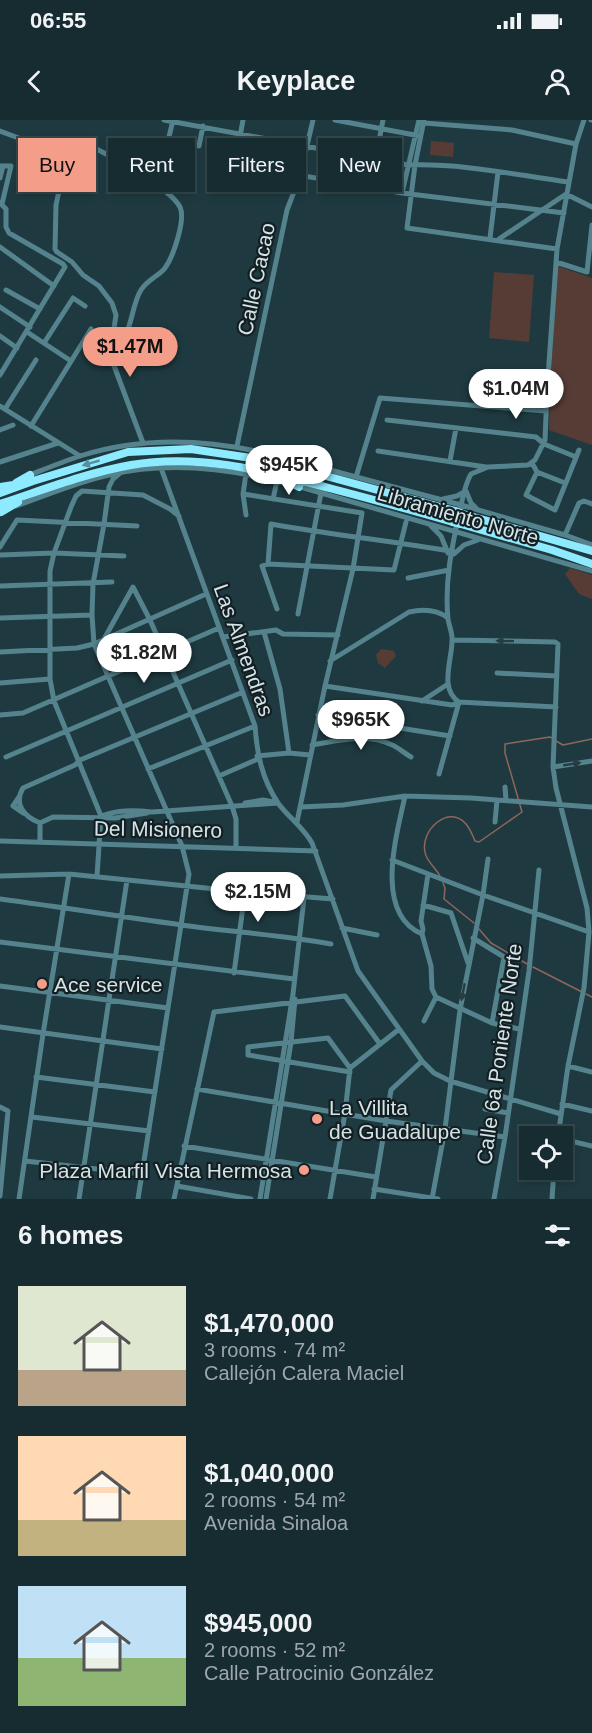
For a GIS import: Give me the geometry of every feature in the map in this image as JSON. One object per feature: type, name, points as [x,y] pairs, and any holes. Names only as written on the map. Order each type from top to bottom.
[{"type":"highway","points":[[0,493],[31,478],[128,453],[191,449],[298,461]]},
{"type":"highway","points":[[271,458],[302,470],[460,510],[592,551]]},
{"type":"highway","points":[[0,508],[92,473],[132,465],[192,460],[227,464],[457,523],[592,564]]},
{"type":"highway","points":[[287,461],[302,470]]},
{"type":"highway","points":[[0,493],[31,478]]},
{"type":"highway","points":[[0,486],[13,485]]},
{"type":"highway","points":[[0,508],[36,496]]},
{"type":"street","points":[[164,120],[318,147]]},
{"type":"street","points":[[240,138],[243,120]]},
{"type":"street","name":"Calle Cacao","points":[[306,149],[313,120]]},
{"type":"street","points":[[335,120],[418,136]]},
{"type":"street","points":[[379,138],[383,120]]},
{"type":"street","points":[[497,128],[500,120]]},
{"type":"street","points":[[378,451],[488,467],[524,467],[532,463],[544,444],[557,249],[568,182],[584,120]]},
{"type":"street","points":[[169,138],[172,121]]},
{"type":"street","points":[[402,193],[422,121],[497,128],[576,144]]},
{"type":"street","points":[[199,146],[203,126]]},
{"type":"street","points":[[0,130],[20,138]]},
{"type":"street","points":[[418,136],[407,228],[557,249]]},
{"type":"street","points":[[96,150],[173,198],[180,208],[182,218],[180,231],[164,269],[150,279],[140,291],[129,328],[110,356]]},
{"type":"street","points":[[402,164],[422,163],[461,167],[568,182]]},
{"type":"street","points":[[0,178],[1,166],[11,166],[1,203],[6,209],[6,227],[9,232],[65,267],[0,375]]},
{"type":"street","points":[[490,238],[498,172]]},
{"type":"street","points":[[59,192],[54,234],[57,252],[99,286],[112,303],[116,315],[110,356],[143,443]]},
{"type":"street","name":"Calle Cacao","points":[[237,447],[292,192]]},
{"type":"street","points":[[396,192],[564,213]]},
{"type":"street","points":[[566,195],[592,207]]},
{"type":"street","points":[[498,239],[566,195]]},
{"type":"street","points":[[556,262],[587,272],[592,225]]},
{"type":"street","points":[[0,247],[54,286]]},
{"type":"street","points":[[6,290],[40,309]]},
{"type":"street","points":[[44,343],[74,298],[85,306]]},
{"type":"street","points":[[0,307],[70,361]]},
{"type":"street","points":[[32,426],[91,329]]},
{"type":"street","points":[[0,336],[17,348]]},
{"type":"street","points":[[87,336],[98,343]]},
{"type":"street","points":[[36,360],[2,407],[80,456]]},
{"type":"street","points":[[356,477],[380,398],[546,411]]},
{"type":"street","points":[[387,420],[536,437],[544,444],[576,457]]},
{"type":"street","points":[[0,430],[13,425]]},
{"type":"street","points":[[450,461],[456,428]]},
{"type":"street","points":[[0,462],[56,442]]},
{"type":"street","points":[[0,486],[31,478],[80,456],[143,443],[215,443],[237,447],[271,458],[298,461],[438,499],[460,510],[478,510],[592,544]]},
{"type":"street","points":[[537,471],[526,495],[555,510],[579,450]]},
{"type":"street","points":[[532,463],[537,471],[565,483]]},
{"type":"street","points":[[459,702],[451,694],[448,684],[453,640],[448,618],[449,561],[454,532],[471,474],[467,464]]},
{"type":"street","points":[[36,496],[120,473],[192,467],[280,478],[273,499]]},
{"type":"street","points":[[471,474],[488,467]]},
{"type":"street","name":"Las Almendras","points":[[161,468],[255,726],[258,757],[278,803],[307,834],[316,851],[358,971],[398,1030],[434,1073],[450,1081],[561,1114]]},
{"type":"street","points":[[120,473],[113,479],[109,490],[93,584],[94,644],[182,846],[188,866],[175,965],[138,1199]]},
{"type":"street","points":[[246,474],[243,494],[246,515]]},
{"type":"street","points":[[100,477],[109,490]]},
{"type":"street","name":"Libramiento Norte","points":[[301,484],[321,493],[592,571]]},
{"type":"street","points":[[438,499],[448,498],[465,489]]},
{"type":"street","points":[[465,489],[471,503],[478,510]]},
{"type":"street","points":[[97,876],[101,816],[54,701],[50,679],[49,585],[54,553],[76,496],[80,492],[109,490],[143,495],[180,517]]},
{"type":"street","points":[[298,614],[321,493]]},
{"type":"street","points":[[243,494],[362,513],[353,569],[318,715],[297,822]]},
{"type":"street","points":[[565,535],[579,503],[592,502]]},
{"type":"street","points":[[0,547],[16,520],[137,526]]},
{"type":"street","points":[[265,565],[394,570],[406,522]]},
{"type":"street","points":[[277,609],[265,565],[271,524],[451,552],[474,540],[484,539]]},
{"type":"street","points":[[428,524],[441,536],[451,552]]},
{"type":"street","points":[[0,555],[54,553],[124,556]]},
{"type":"street","points":[[408,578],[449,570]]},
{"type":"street","points":[[0,586],[112,582]]},
{"type":"street","points":[[104,639],[133,587],[150,620],[232,806],[236,819],[237,847]]},
{"type":"street","points":[[0,652],[77,648],[94,644],[206,594]]},
{"type":"street","points":[[330,661],[409,612],[433,611],[448,618]]},
{"type":"street","points":[[0,618],[92,615]]},
{"type":"street","points":[[0,715],[23,713],[54,701],[108,675],[219,628]]},
{"type":"street","points":[[223,637],[276,630],[283,634],[338,635]]},
{"type":"street","points":[[264,632],[280,689],[289,753]]},
{"type":"street","points":[[453,640],[557,643],[558,676],[553,767],[587,908],[590,958],[568,1066],[559,1126]]},
{"type":"street","points":[[6,757],[232,660]]},
{"type":"street","points":[[497,673],[558,676]]},
{"type":"street","points":[[0,683],[50,679]]},
{"type":"street","points":[[422,701],[448,684]]},
{"type":"street","points":[[325,686],[452,705],[459,702],[556,707]]},
{"type":"street","points":[[243,692],[79,762],[23,789],[19,797],[23,813],[40,823],[53,817],[101,816],[133,810],[152,812],[232,806],[257,800],[278,803]]},
{"type":"street","points":[[439,774],[459,702]]},
{"type":"street","points":[[318,715],[450,736]]},
{"type":"street","points":[[148,769],[255,726]]},
{"type":"street","points":[[312,745],[349,739],[375,740],[390,743],[411,757]]},
{"type":"street","points":[[219,776],[258,757],[289,753],[310,755]]},
{"type":"street","points":[[553,767],[592,760]]},
{"type":"street","points":[[506,787],[506,800]]},
{"type":"street","points":[[301,807],[343,805],[405,796],[526,801],[592,807]]},
{"type":"street","points":[[405,796],[391,876],[397,906],[405,922],[422,934]]},
{"type":"street","points":[[495,822],[497,800]]},
{"type":"street","points":[[40,823],[40,842]]},
{"type":"street","name":"Del Misionero","points":[[0,842],[316,851]]},
{"type":"street","points":[[374,1190],[434,1199],[460,1010],[488,859]]},
{"type":"street","points":[[392,860],[589,932]]},
{"type":"street","name":"Calle 6a Poniente Norte","points":[[494,1199],[506,1137],[519,1029],[529,971],[538,870]]},
{"type":"street","points":[[19,1199],[69,874]]},
{"type":"street","points":[[0,876],[69,874],[333,899]]},
{"type":"street","points":[[428,874],[423,905],[422,934],[431,966],[432,989],[436,998],[492,1023],[519,1029]]},
{"type":"street","points":[[79,1199],[128,880]]},
{"type":"street","points":[[234,973],[245,892]]},
{"type":"street","points":[[260,1199],[269,1160],[294,1002],[294,980],[304,898]]},
{"type":"street","points":[[0,899],[331,944]]},
{"type":"street","points":[[423,905],[452,915],[468,965]]},
{"type":"street","points":[[342,928],[377,935]]},
{"type":"street","points":[[474,936],[504,957],[492,1023]]},
{"type":"street","points":[[0,942],[294,980]]},
{"type":"street","points":[[0,986],[168,1008]]},
{"type":"street","points":[[174,1199],[214,1012],[345,996],[380,1044]]},
{"type":"street","points":[[424,1021],[436,998]]},
{"type":"street","points":[[0,1027],[162,1049]]},
{"type":"street","points":[[330,1199],[350,1070],[328,1038],[248,1047],[248,1055],[285,1063],[350,1070],[398,1030]]},
{"type":"street","points":[[373,1199],[393,1086],[422,1061]]},
{"type":"street","points":[[568,1066],[592,1072]]},
{"type":"street","points":[[36,1077],[155,1092]]},
{"type":"street","points":[[197,1089],[506,1137]]},
{"type":"street","points":[[562,1104],[592,1112]]},
{"type":"street","points":[[0,1107],[7,1110],[0,1198]]},
{"type":"street","points":[[485,1109],[508,1113]]},
{"type":"street","points":[[32,1117],[149,1131]]},
{"type":"street","points":[[573,1142],[592,1146]]},
{"type":"street","points":[[184,1146],[376,1177]]},
{"type":"street","points":[[266,1199],[269,1160]]},
{"type":"street","points":[[25,1161],[142,1174]]},
{"type":"street","points":[[552,1199],[553,1180]]},
{"type":"street","points":[[177,1186],[251,1199]]},
{"type":"shaded area","points":[[431,141],[454,143],[453,157],[430,155]]},
{"type":"shaded area","points":[[557,266],[592,278],[592,445],[549,430]]},
{"type":"shaded area","points":[[494,272],[534,275],[529,342],[489,338]]},
{"type":"shaded area","points":[[570,568],[592,575],[592,599],[579,594],[565,574]]},
{"type":"shaded area","points":[[381,649],[394,651],[396,656],[385,668],[378,663],[376,655]]},
{"type":"waterway","points":[[440,876],[425,852],[425,844],[431,828],[444,818],[459,819],[466,824],[475,841],[479,842],[522,812],[505,753],[505,744],[552,738]]},
{"type":"waterway","points":[[556,741],[563,745],[592,739]]},
{"type":"waterway","points":[[443,883],[444,899],[474,923]]},
{"type":"waterway","points":[[479,929],[491,943],[529,965]]},
{"type":"waterway","points":[[533,967],[582,992]]},
{"type":"waterway","points":[[586,994],[592,997]]},
{"type":"place","name":"Ace service","points":[[42,984]]},
{"type":"place","name":"La Villita de Guadalupe","points":[[317,1119]]},
{"type":"place","name":"Plaza Marfil Vista Hermosa","points":[[304,1170]]}]
